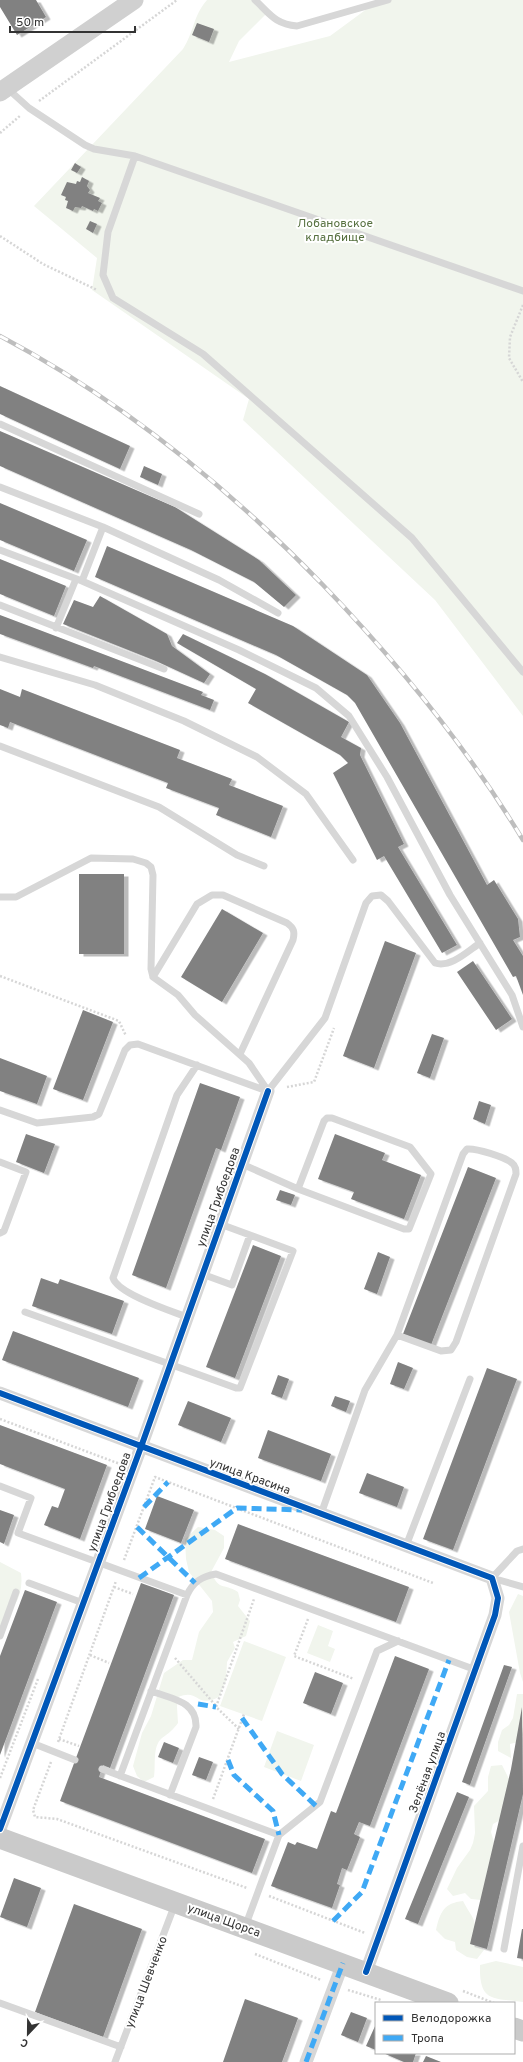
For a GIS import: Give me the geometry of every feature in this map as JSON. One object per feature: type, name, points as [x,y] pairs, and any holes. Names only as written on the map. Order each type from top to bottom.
[{"type":"main road","points":[[3,89],[134,0]]},
{"type":"main road","name":"улица Щорса","points":[[0,1838],[343,1963],[445,2002]]},
{"type":"street","name":"улица Грибоедова","points":[[0,1829],[141,1447],[268,1091]]},
{"type":"street","name":"улица Красина","points":[[0,1393],[492,1578]]},
{"type":"street","name":"Зелёная улица","points":[[366,1972],[495,1615],[498,1598],[492,1578]]},
{"type":"street","points":[[306,2062],[343,1963]]},
{"type":"lane","points":[[255,0],[283,25],[297,26],[388,0]]},
{"type":"lane","points":[[3,89],[85,145],[94,149],[135,156],[523,291]]},
{"type":"lane","points":[[135,156],[108,232],[103,275],[113,298],[204,354],[412,538],[523,672]]},
{"type":"lane","points":[[0,424],[199,514]]},
{"type":"lane","points":[[0,487],[103,528],[219,580],[278,613]]},
{"type":"lane","points":[[56,628],[103,528]]},
{"type":"lane","points":[[0,550],[79,580],[239,650],[316,688],[349,716],[388,777],[450,895],[512,995],[523,1027]]},
{"type":"lane","points":[[0,605],[164,669]]},
{"type":"lane","points":[[0,657],[95,685],[184,721],[257,757],[306,794],[353,860]]},
{"type":"lane","points":[[0,746],[159,807],[237,855],[264,866]]},
{"type":"lane","points":[[0,898],[16,897],[91,858],[133,859],[146,863],[151,867],[153,875],[151,969],[153,977],[178,995],[195,1015],[240,1054],[249,1063],[268,1091]]},
{"type":"lane","points":[[153,977],[196,904],[212,895],[223,895],[287,923],[292,927],[295,933],[293,940],[240,1054]]},
{"type":"lane","points":[[268,1091],[325,1018],[366,903],[372,896],[381,895],[388,901],[435,963],[445,964],[451,962],[480,943]]},
{"type":"lane","points":[[0,1110],[37,1123],[93,1117],[99,1114],[125,1050],[130,1045],[138,1044],[268,1091]]},
{"type":"lane","points":[[187,1317],[162,1308],[118,1286],[113,1278],[177,1095],[197,1065]]},
{"type":"lane","points":[[242,1164],[298,1189],[404,1229],[409,1229],[431,1174],[410,1147],[332,1118],[327,1118],[324,1121],[298,1189]]},
{"type":"lane","points":[[320,1514],[365,1390],[397,1335],[463,1154],[467,1149],[474,1149],[511,1162],[515,1167],[516,1174],[456,1342],[451,1350],[441,1351],[397,1335]]},
{"type":"lane","points":[[0,1162],[26,1172],[4,1231],[0,1234]]},
{"type":"lane","points":[[25,1312],[171,1363],[236,1388],[242,1385],[293,1252],[220,1224]]},
{"type":"lane","points":[[202,1274],[232,1285],[250,1235]]},
{"type":"lane","points":[[406,1546],[470,1379]]},
{"type":"lane","points":[[0,1486],[31,1498],[18,1533],[187,1595]]},
{"type":"lane","points":[[523,1549],[517,1551],[492,1578],[523,1587]]},
{"type":"lane","points":[[120,1776],[187,1595],[190,1588],[206,1575],[216,1574],[476,1670]]},
{"type":"lane","points":[[29,1583],[83,1603]]},
{"type":"lane","points":[[0,1636],[16,1592]]},
{"type":"lane","points":[[244,1927],[279,1835],[320,1802],[377,1651],[398,1641]]},
{"type":"lane","points":[[151,1691],[187,1705],[194,1711],[196,1720],[196,1727],[170,1795]]},
{"type":"lane","points":[[32,1744],[75,1760]]},
{"type":"lane","points":[[102,1769],[279,1835]]},
{"type":"lane","points":[[504,1949],[523,1846]]},
{"type":"lane","name":"улица Шевченко","points":[[115,2062],[176,1902]]},
{"type":"lane","points":[[0,2003],[121,2047]]},
{"type":"path","points":[[0,133],[29,108],[177,0]]},
{"type":"path","points":[[0,236],[43,264],[113,298]]},
{"type":"path","points":[[523,305],[510,337],[509,358],[523,382]]},
{"type":"path","points":[[0,976],[119,1021],[130,1045]]},
{"type":"path","points":[[0,1419],[120,1464]]},
{"type":"path","points":[[378,1939],[258,1892],[57,1819],[35,1817],[33,1810],[155,1477],[433,1583]]},
{"type":"path","points":[[114,1586],[133,1594]]},
{"type":"path","points":[[216,1707],[258,1590]]},
{"type":"path","points":[[312,1609],[294,1656],[365,1683]]},
{"type":"path","points":[[167,1649],[216,1707],[239,1728]]},
{"type":"path","points":[[90,1655],[108,1663]]},
{"type":"path","points":[[210,1809],[244,1714]]},
{"type":"path","points":[[59,1738],[79,1746]]},
{"type":"green space","name":"Лобановское кладбище","points":[[207,0],[253,0],[266,14],[239,41],[229,62],[330,36],[379,0],[523,0],[523,716],[435,600],[243,420],[249,399],[92,290],[97,258],[34,206],[183,49],[187,43],[196,18]]},
{"type":"green space","points":[[198,1527],[215,1530],[224,1536],[224,1548],[211,1572],[219,1584],[238,1592],[240,1600],[238,1606],[250,1621],[246,1636],[233,1642],[235,1648],[227,1662],[226,1681],[219,1697],[206,1701],[190,1695],[178,1697],[178,1723],[173,1730],[159,1742],[156,1751],[154,1777],[144,1782],[137,1776],[133,1766],[142,1733],[151,1716],[164,1673],[183,1660],[192,1660],[199,1632],[213,1612],[212,1601],[189,1572],[186,1559],[185,1539]]},
{"type":"green space","points":[[0,1562],[21,1573],[21,1589],[16,1602],[0,1627]]},
{"type":"green space","points":[[518,1594],[523,1596],[523,1682],[509,1612]]},
{"type":"green space","points":[[318,1625],[333,1631],[328,1646],[335,1649],[330,1662],[307,1653]]},
{"type":"green space","points":[[244,1641],[286,1657],[262,1721],[220,1706]]},
{"type":"green space","points":[[517,1694],[523,1694],[523,1735],[518,1742],[510,1744],[511,1758],[498,1751],[498,1742],[502,1730],[509,1725],[513,1718]]},
{"type":"green space","points":[[277,1731],[314,1745],[301,1781],[264,1767]]},
{"type":"green space","points":[[502,1765],[509,1779],[506,1817],[493,1824],[491,1832],[494,1842],[481,1900],[471,1899],[465,1893],[453,1896],[447,1889],[457,1868],[470,1850],[473,1843],[475,1833],[474,1806],[488,1791],[488,1777],[491,1766]]},
{"type":"green space","points":[[463,1901],[475,1925],[471,1944],[484,1950],[477,1959],[467,1957],[456,1950],[455,1942],[445,1939],[436,1930],[441,1913],[447,1906]]},
{"type":"green space","points":[[496,1961],[523,1967],[523,2002],[503,2000],[490,1996],[485,1992],[480,1977],[480,1965]]},
{"type":"building","points":[[0,0],[36,0],[46,17],[17,35],[0,7]]},
{"type":"building","points":[[197,23],[214,29],[209,42],[192,35]]},
{"type":"building","points":[[75,163],[81,167],[77,173],[71,170]]},
{"type":"building","points":[[82,177],[89,181],[87,186],[90,190],[88,193],[100,198],[98,201],[102,203],[98,211],[94,209],[93,211],[82,206],[81,208],[75,207],[73,211],[66,208],[68,201],[65,200],[66,197],[61,195],[67,182],[76,184],[77,181],[80,182]]},
{"type":"building","points":[[90,221],[97,224],[93,233],[86,229]]},
{"type":"building","points":[[0,386],[130,446],[120,469],[0,414]]},
{"type":"building","points":[[0,431],[175,507],[259,560],[296,595],[284,607],[254,582],[191,550],[0,466]]},
{"type":"building","points":[[144,466],[162,474],[158,485],[140,477]]},
{"type":"building","points":[[0,503],[87,540],[74,571],[0,540]]},
{"type":"building","points":[[107,546],[293,626],[367,675],[400,723],[487,885],[494,880],[518,919],[520,937],[513,940],[523,956],[523,995],[516,976],[513,977],[355,703],[347,695],[276,655],[95,577]]},
{"type":"building","points":[[0,559],[66,586],[54,616],[0,594]]},
{"type":"building","points":[[100,596],[167,634],[172,646],[210,674],[204,683],[156,661],[63,624],[74,600],[93,607]]},
{"type":"building","points":[[0,615],[203,692],[201,695],[214,700],[210,710],[94,666],[93,668],[0,634]]},
{"type":"building","points":[[183,634],[265,674],[349,722],[341,737],[361,748],[360,755],[404,844],[398,847],[457,945],[442,953],[384,856],[377,860],[333,773],[348,763],[340,755],[248,703],[256,689],[177,643]]},
{"type":"building","points":[[0,689],[20,697],[22,689],[180,750],[177,758],[232,779],[229,785],[283,806],[271,837],[216,815],[219,808],[166,788],[168,783],[10,722],[8,728],[0,725]]},
{"type":"building","points":[[79,874],[124,874],[124,954],[79,954]]},
{"type":"building","points":[[222,909],[263,933],[222,1002],[181,977]]},
{"type":"building","points":[[385,941],[416,953],[374,1068],[343,1056]]},
{"type":"building","points":[[473,961],[512,1019],[496,1030],[457,972]]},
{"type":"building","points":[[83,1010],[113,1022],[83,1100],[53,1089]]},
{"type":"building","points":[[432,1034],[444,1038],[430,1078],[417,1073]]},
{"type":"building","points":[[0,1058],[47,1076],[37,1104],[0,1091]]},
{"type":"building","points":[[200,1083],[240,1097],[221,1150],[216,1148],[166,1288],[132,1275]]},
{"type":"building","points":[[479,1101],[491,1105],[485,1124],[473,1119]]},
{"type":"building","points":[[26,1134],[55,1144],[44,1173],[16,1162]]},
{"type":"building","points":[[335,1134],[385,1153],[382,1160],[421,1175],[404,1219],[351,1199],[354,1192],[318,1179]]},
{"type":"building","points":[[468,1167],[496,1178],[431,1345],[403,1334]]},
{"type":"building","points":[[280,1190],[295,1195],[291,1205],[276,1200]]},
{"type":"building","points":[[253,1245],[281,1256],[235,1378],[206,1367]]},
{"type":"building","points":[[378,1252],[390,1257],[377,1294],[364,1289]]},
{"type":"building","points":[[41,1278],[58,1284],[60,1279],[124,1301],[112,1334],[32,1306]]},
{"type":"building","points":[[13,1331],[139,1378],[128,1407],[2,1360]]},
{"type":"building","points":[[398,1362],[413,1368],[404,1389],[390,1384]]},
{"type":"building","points":[[487,1368],[517,1379],[453,1550],[423,1539]]},
{"type":"building","points":[[278,1375],[289,1379],[282,1398],[271,1394]]},
{"type":"building","points":[[335,1396],[350,1401],[346,1412],[331,1406]]},
{"type":"building","points":[[188,1401],[231,1418],[221,1442],[178,1425]]},
{"type":"building","points":[[0,1425],[107,1465],[80,1539],[44,1525],[52,1506],[58,1508],[65,1489],[0,1464]]},
{"type":"building","points":[[268,1430],[331,1454],[321,1481],[258,1458]]},
{"type":"building","points":[[367,1473],[404,1487],[397,1507],[359,1493]]},
{"type":"building","points":[[157,1496],[194,1510],[181,1543],[145,1529]]},
{"type":"building","points":[[0,1510],[14,1515],[4,1544],[0,1542]]},
{"type":"building","points":[[238,1524],[409,1587],[396,1622],[225,1559]]},
{"type":"building","points":[[141,1583],[174,1595],[110,1768],[103,1765],[99,1777],[265,1839],[252,1873],[60,1801]]},
{"type":"building","points":[[25,1590],[57,1602],[0,1755],[0,1656]]},
{"type":"building","points":[[395,1656],[429,1669],[370,1826],[359,1822],[354,1834],[360,1837],[347,1870],[342,1868],[337,1884],[340,1885],[332,1908],[271,1886],[288,1842],[295,1845],[297,1842],[317,1849],[331,1811],[336,1813]]},
{"type":"building","points":[[504,1665],[512,1667],[470,1785],[462,1782]]},
{"type":"building","points":[[315,1672],[343,1683],[331,1714],[303,1703]]},
{"type":"building","points":[[522,1707],[523,1794],[487,1949],[470,1944],[511,1769]]},
{"type":"building","points":[[164,1742],[179,1748],[173,1763],[158,1757]]},
{"type":"building","points":[[199,1757],[213,1762],[206,1780],[192,1775]]},
{"type":"building","points":[[457,1792],[469,1797],[418,1924],[405,1919]]},
{"type":"building","points":[[14,1878],[41,1888],[27,1927],[0,1917]]},
{"type":"building","points":[[74,1904],[142,1929],[103,2037],[35,2012]]},
{"type":"building","points":[[523,1929],[523,1959],[517,1958]]},
{"type":"building","points":[[245,1999],[298,2018],[282,2062],[223,2062]]},
{"type":"building","points":[[351,2012],[367,2018],[358,2042],[341,2035]]},
{"type":"building","points":[[375,2026],[375,2050],[366,2046]]},
{"type":"building","points":[[385,2054],[416,2054],[413,2062],[404,2062]]},
{"type":"building","points":[[426,2056],[441,2062],[423,2062]]},
{"type":"railway","points":[[0,336],[45,361],[130,417],[211,480],[287,549],[351,615],[430,707],[479,772],[523,840]]},
{"type":"marked path","points":[[144,1507],[168,1482]]},
{"type":"marked path","points":[[139,1578],[237,1508],[302,1510]]},
{"type":"marked path","points":[[137,1527],[195,1583]]},
{"type":"marked path","points":[[333,1921],[362,1892],[449,1660]]},
{"type":"marked path","points":[[198,1704],[216,1707]]},
{"type":"marked path","points":[[242,1718],[282,1774],[316,1806]]},
{"type":"marked path","points":[[228,1760],[234,1775],[273,1811],[279,1835]]},
{"type":"marked path","points":[[306,2062],[343,1963]]},
{"type":"cycle path","points":[[0,1829],[141,1447],[268,1091]]},
{"type":"cycle path","points":[[0,1393],[492,1578],[498,1598],[495,1615],[366,1972]]}]
